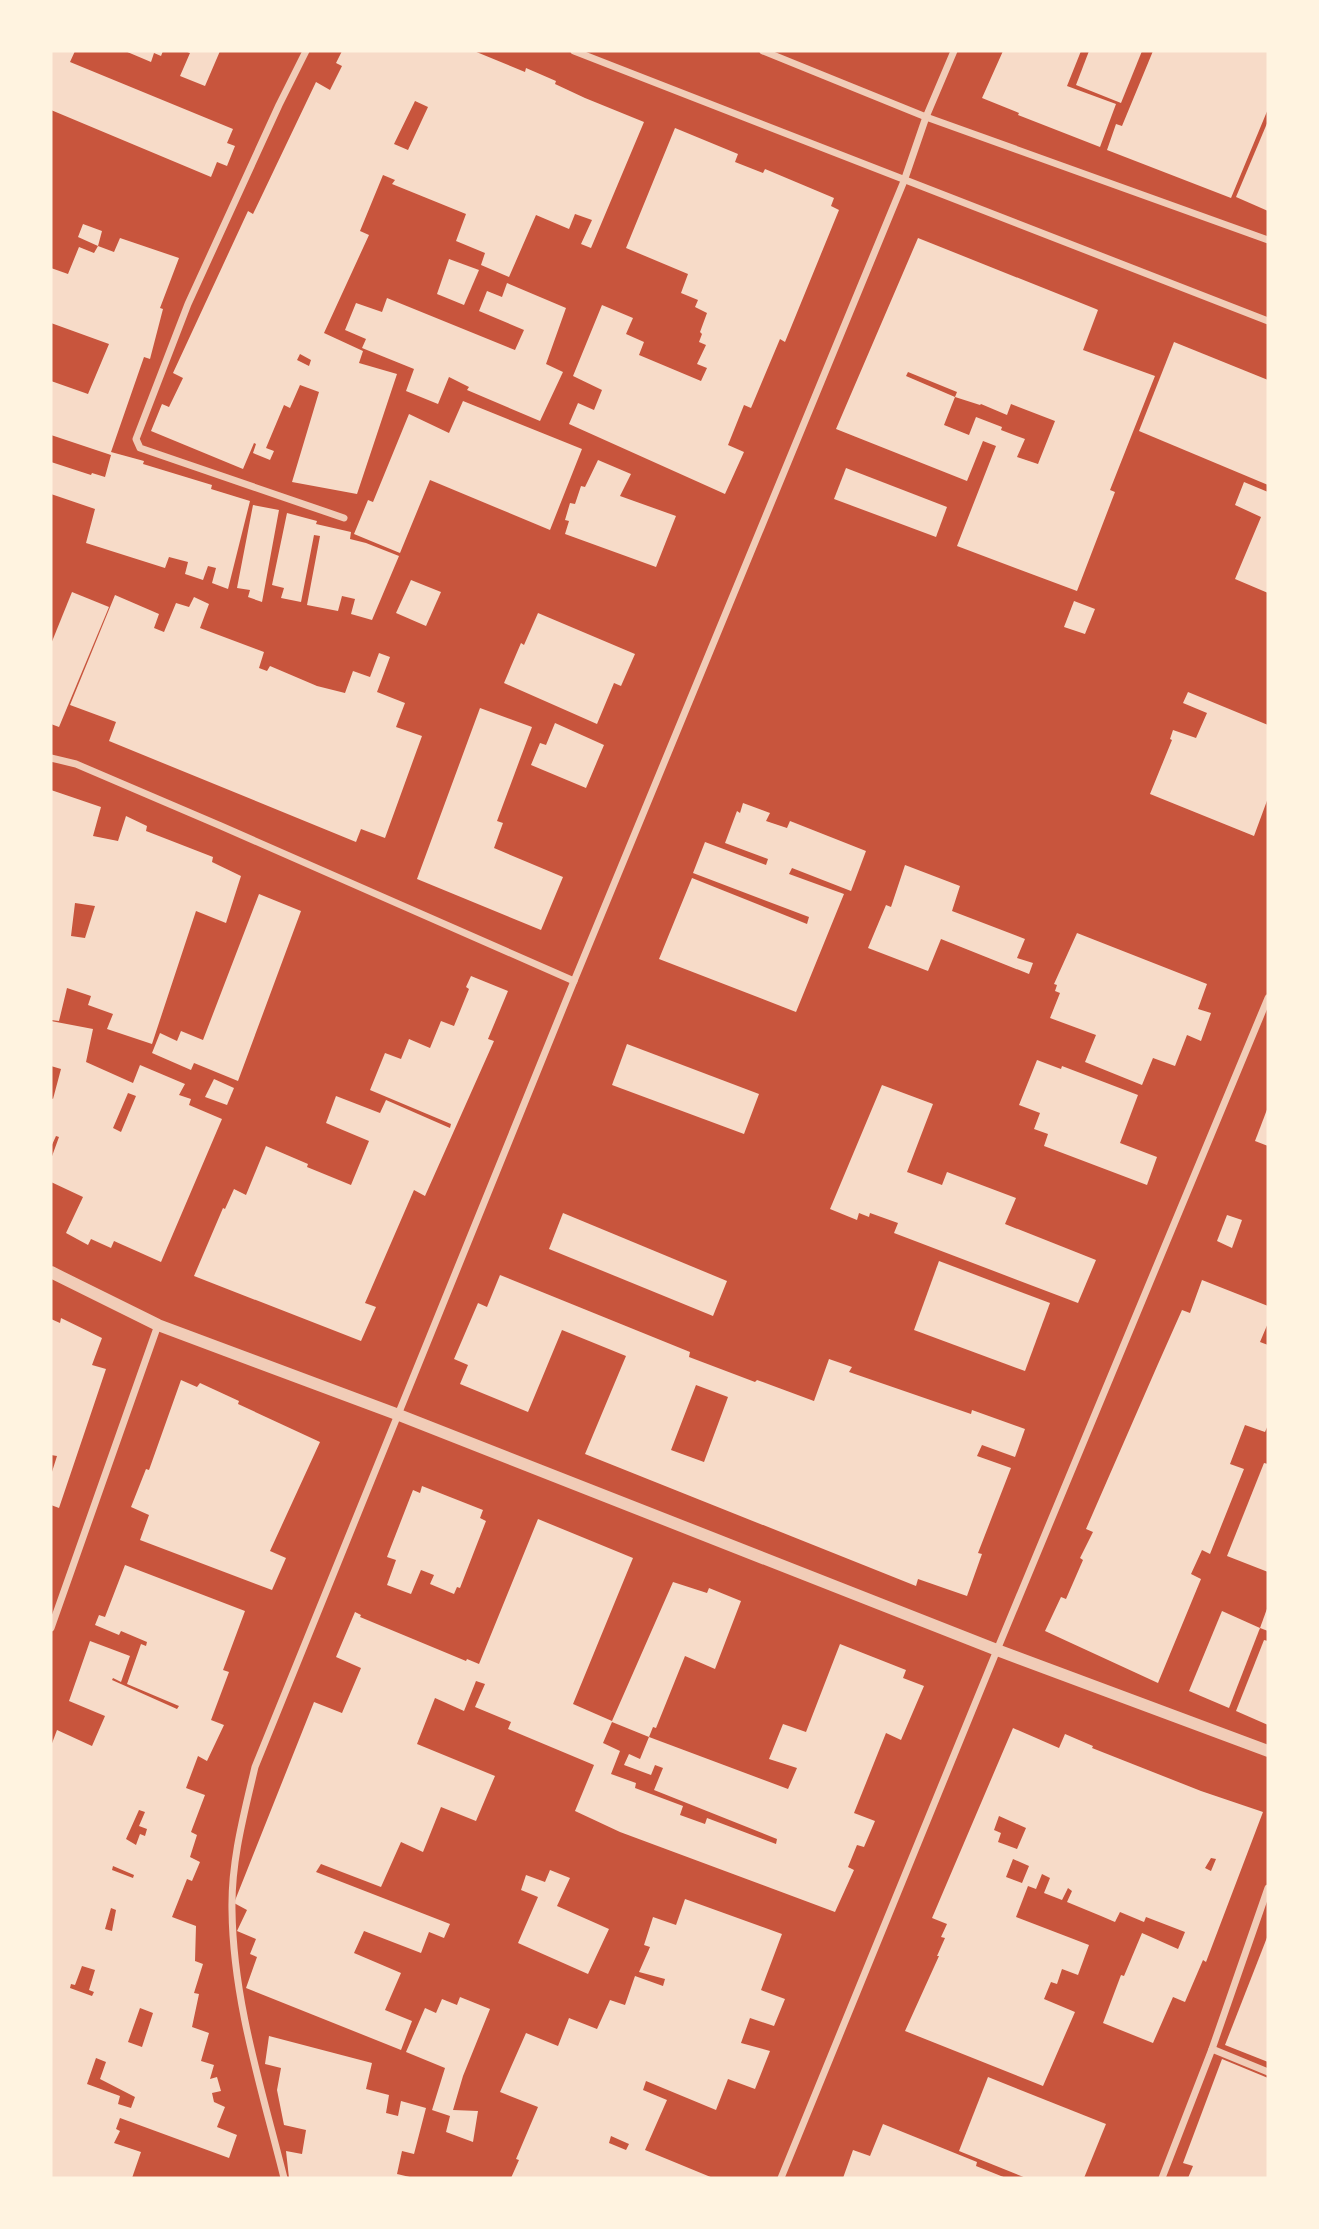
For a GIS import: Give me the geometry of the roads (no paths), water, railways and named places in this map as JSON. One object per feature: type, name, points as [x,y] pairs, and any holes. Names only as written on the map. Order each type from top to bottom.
[{"type":"street","points":[[306,51],[188,304],[136,439],[140,448],[344,518]]},
{"type":"street","points":[[574,51],[1268,321]]},
{"type":"street","points":[[763,51],[926,117],[1268,240]]},
{"type":"street","points":[[284,2178],[237,1984],[232,1909],[236,1850],[255,1767],[574,981],[904,181],[926,117],[954,51]]},
{"type":"street","points":[[51,758],[76,764],[161,800],[574,981]]},
{"type":"street","points":[[781,2178],[1268,998]]},
{"type":"street","points":[[51,1272],[158,1325],[399,1415],[997,1650],[1268,1751]]},
{"type":"street","points":[[51,1628],[158,1325]]},
{"type":"street","points":[[1162,2178],[1212,2049],[1268,1888]]},
{"type":"street","points":[[1212,2049],[1268,2072]]}]
